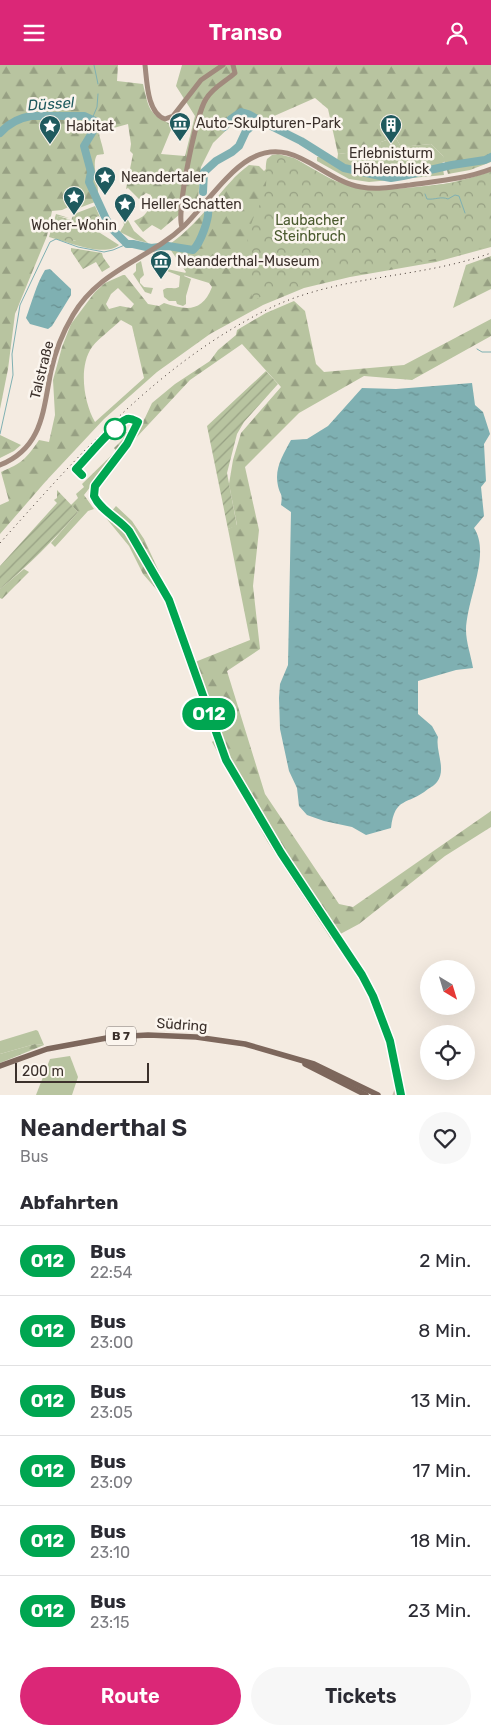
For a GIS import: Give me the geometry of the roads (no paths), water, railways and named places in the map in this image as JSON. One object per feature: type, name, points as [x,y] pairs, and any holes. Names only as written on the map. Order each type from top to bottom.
[{"type":"main road","points":[[145,65],[154,110],[165,119],[170,118],[197,85],[223,65]]},
{"type":"main road","points":[[182,227],[182,204],[199,115],[210,92],[235,73],[233,65]]},
{"type":"main road","name":"Talstraße","points":[[0,465],[11,461],[22,452],[36,434],[43,412],[53,361],[63,334],[76,310],[93,289],[105,279],[182,227],[244,162],[270,151],[293,154],[342,181],[351,185],[368,188],[387,188],[448,180],[491,169]]},
{"type":"main road","name":"Südring","points":[[0,1066],[47,1049],[112,1037],[148,1035],[196,1037],[245,1044],[314,1064],[378,1095]]},
{"type":"main road","name":"Südring","points":[[304,1062],[312,1068],[366,1095]]},
{"type":"street","points":[[138,422],[127,444],[95,486],[94,496],[100,505],[122,522],[129,531],[169,600],[226,760],[281,853],[366,982],[387,1031],[401,1095]]},
{"type":"street","points":[[394,1095],[399,1082]]},
{"type":"water","points":[[50,269],[71,289],[71,295],[52,326],[48,329],[30,324],[26,318],[42,276],[45,270]]},
{"type":"water","points":[[472,383],[475,405],[483,412],[490,434],[484,444],[486,481],[481,487],[484,516],[474,528],[479,539],[479,563],[466,630],[473,668],[456,670],[418,681],[418,714],[432,726],[438,737],[441,766],[440,777],[433,786],[399,806],[393,818],[391,828],[366,835],[352,827],[307,815],[299,806],[297,788],[289,771],[280,729],[279,698],[280,684],[288,665],[291,512],[281,505],[277,479],[278,467],[291,440],[307,439],[328,426],[362,388],[396,389]]},
{"type":"waterway","points":[[94,65],[98,84]]},
{"type":"waterway","points":[[92,119],[97,107],[98,94]]},
{"type":"waterway","name":"Düssel","points":[[224,127],[241,112],[259,120]]},
{"type":"waterway","name":"Düssel","points":[[0,133],[14,122],[31,116],[84,116],[97,122],[84,146],[91,172],[89,182],[106,219],[113,230],[127,244],[151,248],[168,246],[193,250],[204,231],[208,208]]},
{"type":"waterway","name":"Düssel","points":[[203,192],[204,172],[216,161],[239,146],[246,131],[259,120],[301,141],[344,168],[391,178],[485,160],[491,157]]},
{"type":"waterway","points":[[425,194],[427,199],[448,199],[455,195],[459,196],[465,213]]},
{"type":"waterway","points":[[0,434],[13,375],[12,354],[20,305],[50,242],[56,239],[78,247],[104,252],[127,244]]},
{"type":"waterway","points":[[477,349],[482,352],[491,352]]},
{"type":"railway","points":[[0,543],[77,458],[131,405],[190,357],[242,323],[282,303],[326,288],[421,271],[491,253]]},
{"type":"place","name":"Auto-Skulpturen-Park","points":[[180,142]]},
{"type":"place","name":"Erlebnisturm Höhlenblick","points":[[391,144]]},
{"type":"place","name":"Habitat","points":[[50,145]]},
{"type":"place","name":"Neandertaler","points":[[105,196]]},
{"type":"place","name":"Woher-Wohin","points":[[74,216]]},
{"type":"place","name":"Heller Schatten","points":[[125,223]]},
{"type":"place","name":"Neanderthal-Museum","points":[[161,280]]},
{"type":"park label","name":"Laubacher Steinbruch","points":[[310,228]]}]
